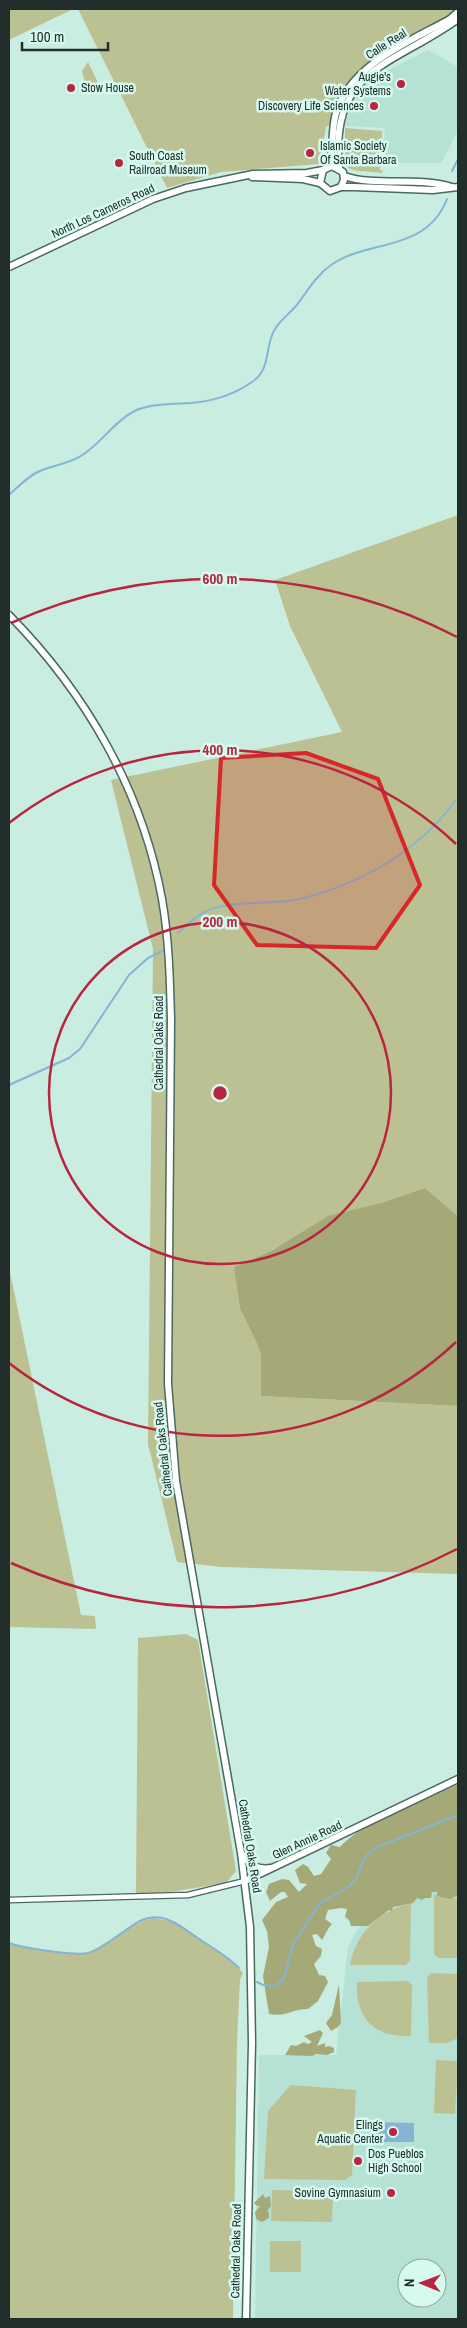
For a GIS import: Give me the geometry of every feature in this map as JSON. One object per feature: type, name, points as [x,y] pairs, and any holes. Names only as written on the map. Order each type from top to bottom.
[{"type":"main road","name":"Calle Real","points":[[326,168],[335,114],[346,92],[355,80],[375,63],[450,19],[458,12]]},
{"type":"main road","name":"Calle Real","points":[[339,168],[338,149],[342,116],[350,95],[377,68],[458,19]]},
{"type":"main road","name":"North Los Carneros Road","points":[[9,267],[153,200],[186,188],[265,172],[307,173],[326,168],[339,168]]},
{"type":"main road","points":[[320,183],[326,168]]},
{"type":"main road","points":[[339,168],[344,176],[341,187]]},
{"type":"main road","name":"North Los Carneros Road","points":[[344,176],[358,180],[434,181],[456,187]]},
{"type":"main road","name":"North Los Carneros Road","points":[[238,177],[303,179],[320,183],[330,191],[341,187],[433,190],[456,187]]},
{"type":"main road","name":"Cathedral Oaks Road","points":[[9,615],[60,672],[92,718],[110,749],[135,805],[151,852],[162,899],[170,973],[168,1384],[171,1432],[176,1480],[245,1881],[252,1984],[246,2319]]},
{"type":"main road","name":"Glen Annie Road","points":[[245,1881],[458,1779]]},
{"type":"main road","points":[[240,1853],[250,1864],[258,1868],[274,1868]]},
{"type":"street","name":"Glen Annie Road","points":[[9,1900],[188,1895],[245,1881]]},
{"type":"highlighted area","points":[[306,753],[378,779],[420,885],[376,948],[257,945],[214,885],[221,758]]},
{"type":"shaded area","points":[[428,50],[458,67],[458,131],[441,163],[393,163],[383,161],[385,128],[345,126],[351,106],[362,89],[376,76]]},
{"type":"shaded area","name":"Dos Pueblos High School","points":[[434,1891],[458,1894],[458,2319],[255,2319],[259,2055],[336,2055],[348,1947],[356,1932],[373,1913]]},
{"type":"shaded area","name":"Elings Aquatic Center","points":[[372,2122],[414,2123],[414,2142],[371,2142]]},
{"type":"green space","points":[[9,9],[73,9],[9,40]]},
{"type":"green space","points":[[78,9],[458,9],[381,56],[363,69],[348,85],[337,103],[330,125],[326,127],[319,164],[221,172],[167,188]]},
{"type":"green space","points":[[88,62],[101,89],[94,90],[85,83],[82,71]]},
{"type":"green space","points":[[345,128],[382,131],[380,170],[383,171],[382,173],[348,168],[345,158]]},
{"type":"green space","points":[[458,515],[458,1216],[425,1188],[381,1203],[234,1267],[261,1355],[261,1396],[458,1406],[458,1594],[457,1574],[222,1567],[177,1562],[148,1444],[153,949],[111,780],[342,732],[290,626],[275,580]]},
{"type":"green space","points":[[425,1188],[458,1216],[458,1406],[261,1396],[261,1355],[240,1308],[234,1267],[273,1250],[328,1216],[381,1203]]},
{"type":"green space","points":[[9,1267],[81,1615],[95,1616],[96,1629],[9,1627]]},
{"type":"green space","points":[[186,1634],[198,1640],[236,1871],[226,1883],[157,1894],[136,1894],[138,1638]]},
{"type":"green space","points":[[458,1784],[458,1901],[457,1896],[450,1899],[437,1896],[437,1892],[432,1892],[431,1898],[422,1900],[417,1898],[413,1903],[393,1907],[392,1911],[389,1910],[368,1926],[351,1926],[349,1920],[345,1917],[347,1909],[328,1910],[325,1919],[332,1924],[322,1940],[317,1934],[312,1935],[316,1946],[322,1949],[321,1956],[314,1964],[319,1975],[325,1976],[328,1982],[318,2001],[308,2009],[285,2014],[269,2014],[263,1976],[269,1947],[267,1931],[262,1920],[276,1902],[288,1897],[285,1892],[281,1892],[270,1901],[266,1892],[269,1884],[282,1879],[289,1880],[299,1892],[307,1884],[300,1883],[295,1870],[303,1864],[308,1867],[314,1876],[321,1874],[331,1859],[326,1853],[331,1845],[340,1847],[362,1829]]},
{"type":"green space","points":[[434,1895],[458,1899],[458,1958],[438,1958],[434,1954]]},
{"type":"green space","points":[[411,1903],[410,1961],[406,1965],[350,1965],[358,1943],[371,1925],[389,1911]]},
{"type":"green space","points":[[154,1918],[176,1922],[230,1959],[243,1973],[240,1980],[237,2042],[233,2319],[9,2319],[9,1943],[50,1951],[89,1953],[105,1945],[128,1929]]},
{"type":"green space","points":[[431,1973],[458,1974],[458,2038],[447,2043],[429,2043],[427,1978]]},
{"type":"green space","points":[[408,1981],[412,1985],[411,2036],[398,2036],[387,2033],[369,2023],[359,2006],[357,1982]]},
{"type":"green space","points":[[339,1984],[341,2023],[331,2031],[326,2023],[332,2015]]},
{"type":"green space","points":[[320,2030],[323,2033],[317,2046],[325,2043],[325,2047],[334,2048],[334,2052],[327,2055],[316,2054],[312,2056],[285,2055],[291,2045],[296,2046],[304,2042],[308,2044],[312,2042],[304,2036]]},
{"type":"green space","points":[[436,2060],[458,2061],[455,2114],[434,2113]]},
{"type":"green space","points":[[291,2085],[356,2090],[352,2175],[345,2180],[264,2179],[268,2111]]},
{"type":"green space","points":[[272,2190],[333,2191],[332,2222],[271,2221]]},
{"type":"green space","points":[[263,2194],[265,2198],[270,2196],[271,2206],[267,2211],[269,2212],[269,2218],[262,2222],[256,2219],[255,2212],[260,2206],[254,2203]]},
{"type":"green space","points":[[270,2241],[301,2241],[301,2272],[270,2272]]},
{"type":"waterway","points":[[452,171],[458,159]]},
{"type":"waterway","points":[[9,495],[37,472],[69,462],[84,454],[124,418],[139,409],[159,405],[208,401],[231,393],[252,382],[264,368],[275,329],[319,276],[333,263],[350,255],[405,239],[422,231],[436,218],[447,199]]},
{"type":"waterway","points":[[178,933],[200,914],[209,910],[230,905],[300,899],[322,893],[366,875],[386,864],[424,836],[455,801]]},
{"type":"waterway","points":[[9,1085],[69,1058],[80,1049],[129,975],[148,958],[164,950]]},
{"type":"waterway","points":[[257,1982],[263,1985],[275,1986],[284,1979],[293,1944],[320,1903],[350,1886],[356,1879],[364,1858],[375,1848],[458,1815]]},
{"type":"waterway","points":[[9,1943],[49,1951],[88,1953],[140,1921],[158,1917],[181,1926],[221,1953],[239,1968]]},
{"type":"place","name":"Augie's Water Systems","points":[[401,84]]},
{"type":"place","name":"Stow House","points":[[71,88]]},
{"type":"place","name":"Discovery Life Sciences","points":[[374,106]]},
{"type":"place","name":"Islamic Society Of Santa Barbara","points":[[310,153]]},
{"type":"place","name":"South Coast Railroad Museum","points":[[119,163]]},
{"type":"place","name":"Elings Aquatic Center","points":[[393,2132]]},
{"type":"place","name":"Dos Pueblos High School","points":[[358,2161]]},
{"type":"place","name":"Sovine Gymnasium","points":[[391,2193]]}]
